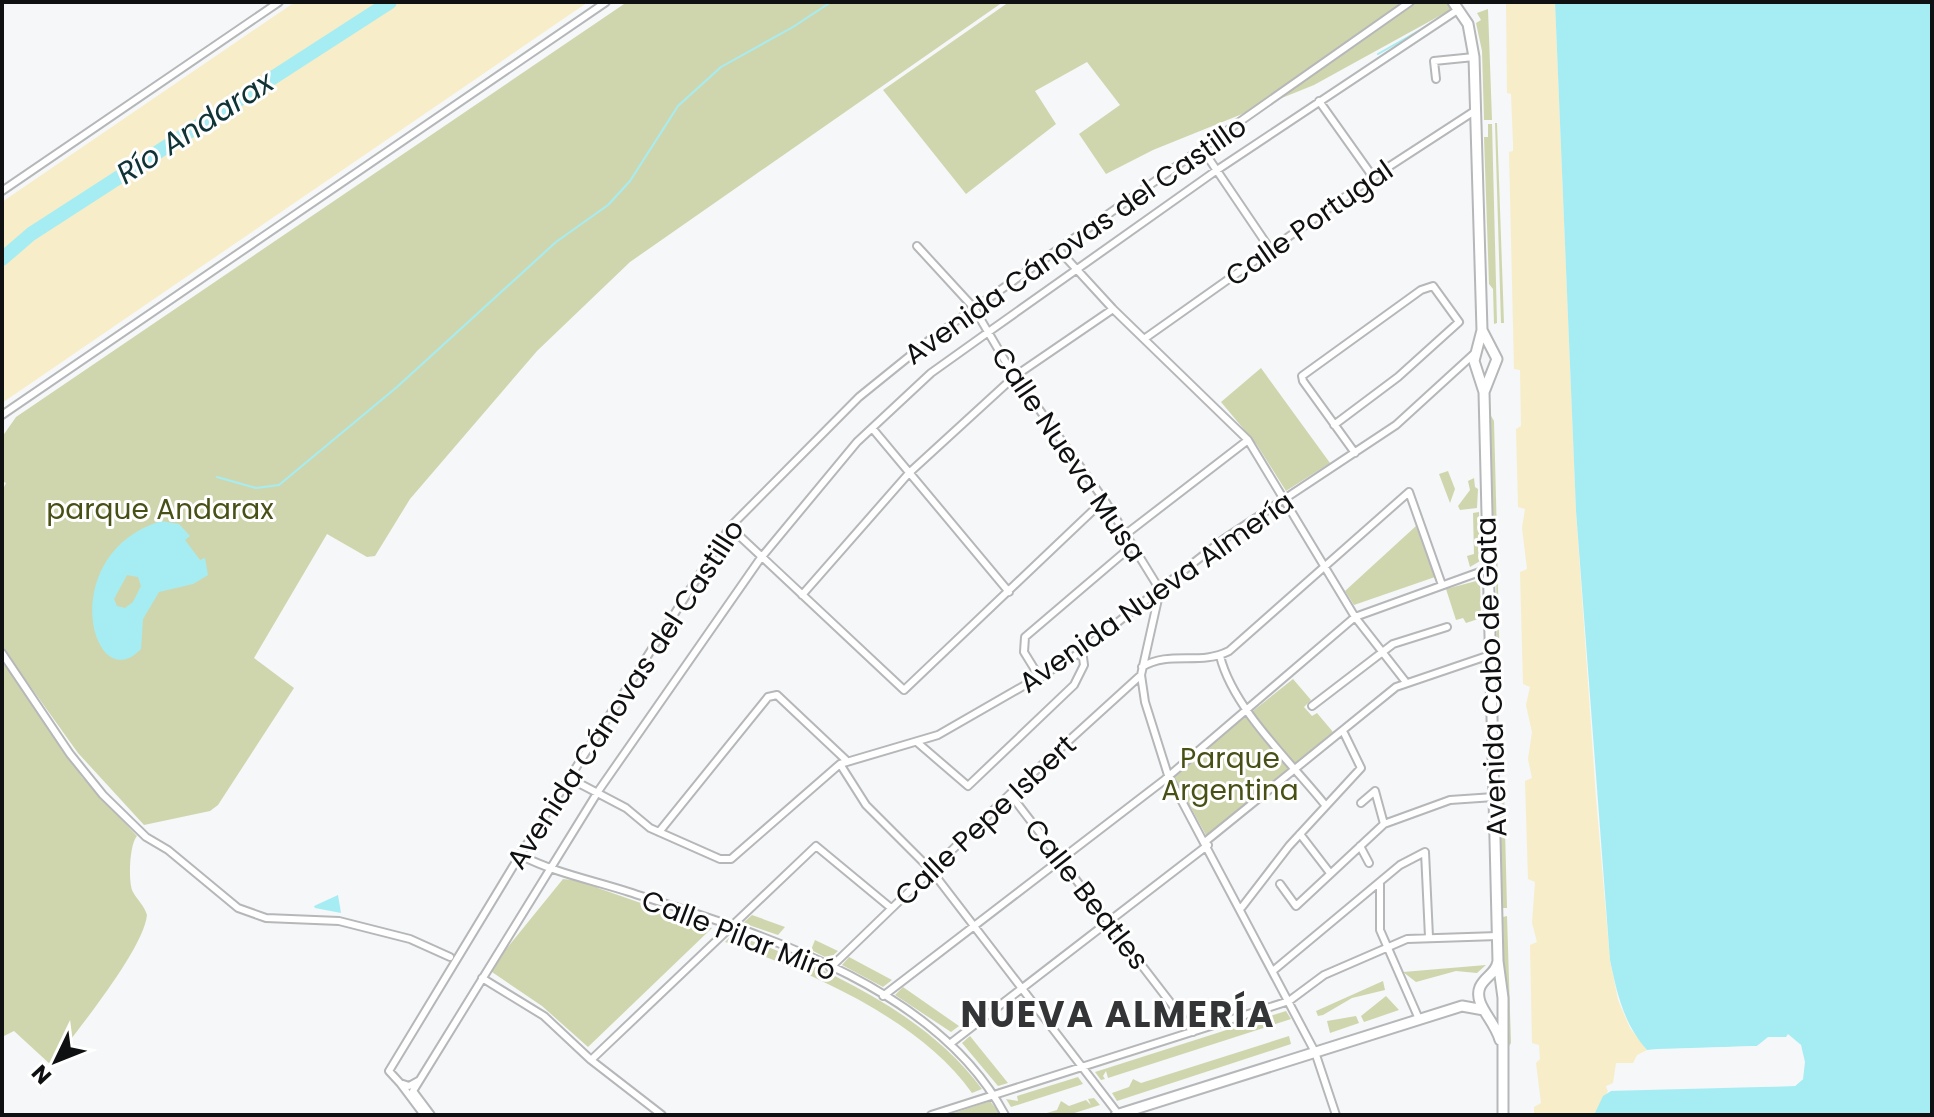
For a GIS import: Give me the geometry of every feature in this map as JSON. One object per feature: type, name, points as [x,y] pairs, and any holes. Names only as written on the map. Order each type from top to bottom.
[{"type":"main road","points":[[1456,6],[1470,31],[1474,57],[1482,330],[1477,350],[1477,370],[1485,375],[1493,373],[1497,359],[1482,330]]},
{"type":"main road","points":[[1477,350],[1490,347]]},
{"type":"main road","name":"Avenida Cabo de Gata","points":[[1477,370],[1484,392],[1503,1115]]},
{"type":"main road","name":"Avenida Cabo de Gata","points":[[1484,392],[1493,373]]},
{"type":"main road","points":[[1118,1115],[1463,1006],[1479,990],[1498,961]]},
{"type":"main road","points":[[1488,978],[1500,983]]},
{"type":"main road","points":[[1479,990],[1478,1001],[1486,1012]]},
{"type":"main road","points":[[1463,1006],[1495,1015],[1502,1007]]},
{"type":"main road","name":"Avenida Cabo de Gata","points":[[1486,1012],[1502,1045]]},
{"type":"street","points":[[2,191],[279,2]]},
{"type":"street","points":[[2,415],[606,2]]},
{"type":"street","name":"Avenida Cánovas del Castillo","points":[[400,1083],[389,1071],[520,855],[730,527],[859,397],[974,308],[1410,2]]},
{"type":"street","name":"Avenida Cánovas del Castillo","points":[[431,1115],[413,1091],[597,793],[762,557],[872,428],[931,373],[1217,170],[1456,6]]},
{"type":"street","points":[[1436,79],[1434,61],[1474,57]]},
{"type":"street","points":[[1319,101],[1373,177]]},
{"type":"street","name":"Calle Portugal","points":[[1144,339],[1373,177],[1476,110]]},
{"type":"street","points":[[1203,150],[1270,249]]},
{"type":"street","name":"Calle Nueva Musa","points":[[917,246],[974,308],[1015,376],[1104,500],[1160,590]]},
{"type":"street","points":[[1058,249],[1113,309],[1248,440],[1355,617],[1405,681]]},
{"type":"street","points":[[1334,425],[1383,389],[1459,322],[1433,286],[1421,290],[1302,376],[1334,425],[1355,453]]},
{"type":"street","points":[[802,595],[909,473],[1015,376],[1113,309]]},
{"type":"street","name":"Avenida Nueva Almería","points":[[569,778],[659,832],[720,859],[731,859],[844,762],[918,743],[961,724],[1082,650],[1224,539],[1396,425],[1477,350]]},
{"type":"street","points":[[1456,372],[1477,370]]},
{"type":"street","points":[[872,428],[1009,592]]},
{"type":"street","points":[[1126,534],[1248,440]]},
{"type":"street","points":[[1142,671],[1163,657],[1197,660],[1220,656],[1248,636],[1409,492],[1442,585]]},
{"type":"street","points":[[730,527],[904,690],[1104,500]]},
{"type":"street","points":[[1040,678],[1024,652],[1025,637],[1133,545]]},
{"type":"street","points":[[883,996],[1168,775],[1355,617],[1488,569]]},
{"type":"street","points":[[1160,590],[1142,671],[1145,702],[1168,775],[1242,907],[1315,1052],[1336,1115]]},
{"type":"street","points":[[1312,706],[1382,652],[1447,627]]},
{"type":"street","points":[[918,743],[968,786],[1074,685],[1084,665],[1082,650]]},
{"type":"street","points":[[2,653],[70,754],[103,795],[146,837],[168,850],[238,908],[266,918],[339,921],[410,939],[450,957]]},
{"type":"street","points":[[951,1043],[1207,843],[1295,767],[1405,681],[1490,655]]},
{"type":"street","points":[[1220,656],[1228,678],[1246,708],[1326,806]]},
{"type":"street","name":"Calle Pepe Isbert","points":[[830,968],[1142,671]]},
{"type":"street","points":[[659,832],[768,697],[777,695],[844,762],[866,805],[931,870],[1118,1115]]},
{"type":"street","points":[[1242,907],[1300,834],[1361,768],[1343,731]]},
{"type":"street","points":[[1361,803],[1375,791],[1384,824]]},
{"type":"street","name":"Calle Beatles","points":[[1010,794],[1193,1032]]},
{"type":"street","points":[[1280,884],[1296,906],[1384,824],[1450,800],[1494,797]]},
{"type":"street","points":[[1300,834],[1330,873]]},
{"type":"street","points":[[591,1060],[816,846],[891,908]]},
{"type":"street","points":[[1360,846],[1369,863]]},
{"type":"street","points":[[1274,970],[1400,865],[1425,852],[1429,937]]},
{"type":"street","name":"Calle Pilar Miró","points":[[520,855],[549,870],[731,925],[830,968],[883,996],[951,1043],[975,1067],[1005,1115]]},
{"type":"street","points":[[1380,884],[1380,930],[1419,1019]]},
{"type":"street","points":[[931,1115],[1289,1001],[1324,975],[1407,939],[1498,936]]},
{"type":"street","points":[[482,978],[544,1016],[591,1060],[662,1115]]},
{"type":"street","points":[[400,1083],[409,1086],[419,1080]]},
{"type":"street","points":[[400,1083],[424,1115]]},
{"type":"green space","name":"parque Andarax","points":[[627,2],[1003,2],[630,262],[537,351],[410,499],[375,556],[367,557],[327,534],[254,658],[294,688],[218,805],[210,811],[144,825],[78,753],[2,647],[2,491],[6,483],[2,481],[2,437],[16,417]]},
{"type":"green space","points":[[1009,2],[1446,2],[1452,9],[1314,85],[1153,150],[1106,174],[1079,134],[1120,105],[1087,62],[1035,91],[1056,124],[966,194],[883,90]]},
{"type":"green space","points":[[1488,9],[1492,120],[1484,120],[1482,51],[1476,23],[1481,20],[1477,13]]},
{"type":"green space","points":[[1497,123],[1504,323],[1501,323]]},
{"type":"green space","points":[[1488,124],[1492,124],[1497,323],[1494,324],[1493,289],[1489,284],[1484,137],[1488,137]]},
{"type":"green space","points":[[1261,368],[1330,463],[1286,491],[1257,445],[1221,402]]},
{"type":"green space","points":[[1490,414],[1494,421],[1497,537],[1492,537]]},
{"type":"green space","points":[[1448,471],[1455,489],[1450,503],[1439,474]]},
{"type":"green space","points":[[1474,478],[1478,489],[1477,508],[1460,510],[1458,506],[1470,490],[1468,481]]},
{"type":"green space","points":[[1479,512],[1480,561],[1470,567],[1467,556],[1474,554],[1473,513]]},
{"type":"green space","points":[[1416,526],[1435,577],[1354,605],[1345,591]]},
{"type":"green space","points":[[1497,544],[1500,676],[1497,685],[1496,551],[1493,545]]},
{"type":"green space","points":[[1480,580],[1481,618],[1466,623],[1463,618],[1456,620],[1446,589]]},
{"type":"green space","points":[[2,660],[82,777],[137,836],[131,856],[130,881],[147,915],[143,930],[121,970],[51,1065],[14,1031],[2,1037]]},
{"type":"green space","name":"Parque Argentina","points":[[1293,679],[1311,700],[1304,707],[1312,716],[1317,713],[1333,732],[1207,837],[1174,777],[1176,772]]},
{"type":"green space","points":[[1499,779],[1504,790],[1507,908],[1502,908]]},
{"type":"green space","points":[[563,879],[591,882],[598,888],[712,928],[588,1047],[542,1006],[489,970]]},
{"type":"green space","points":[[752,915],[785,927],[778,935],[743,923]]},
{"type":"green space","points":[[1507,916],[1511,1043],[1506,1051],[1503,917]]},
{"type":"green space","points":[[733,934],[801,961],[869,994],[931,1036],[982,1089],[972,1093],[950,1066],[893,1020],[826,983],[725,942]]},
{"type":"green space","points":[[815,940],[838,951],[829,959],[811,950]]},
{"type":"green space","points":[[849,957],[892,980],[883,987],[842,965]]},
{"type":"green space","points":[[1486,965],[1477,973],[1456,971],[1416,982],[1403,972]]},
{"type":"green space","points":[[1383,981],[1385,990],[1352,998],[1318,1016],[1316,1011]]},
{"type":"green space","points":[[903,987],[959,1026],[951,1032],[895,995]]},
{"type":"green space","points":[[1386,996],[1399,1010],[1364,1022],[1361,1016]]},
{"type":"green space","points":[[1286,1011],[1291,1019],[1108,1078],[1106,1071],[1105,1079],[1101,1080],[1095,1072]]},
{"type":"green space","points":[[1356,1016],[1359,1023],[1330,1033],[1327,1021]]},
{"type":"green space","points":[[970,1036],[1008,1083],[998,1086],[962,1043]]},
{"type":"green space","points":[[1289,1036],[1291,1044],[1117,1101],[1112,1093],[1129,1087],[1133,1079],[1141,1083]]},
{"type":"green space","points":[[1078,1077],[1083,1084],[1011,1107],[1006,1099],[1018,1101],[1017,1096]]},
{"type":"green space","points":[[1094,1098],[1100,1105],[1068,1115],[1040,1115],[1057,1110],[1061,1101],[1069,1106],[1086,1100],[1091,1105],[1088,1099]]},
{"type":"green space","points":[[990,1101],[1001,1115],[948,1115]]},
{"type":"sand","points":[[295,2],[588,2],[2,403],[2,202]]},
{"type":"sand","points":[[1506,2],[1555,2],[1576,511],[1610,960],[1618,1000],[1630,1028],[1647,1050],[1637,1055],[1633,1063],[1616,1063],[1613,1083],[1606,1086],[1608,1091],[1594,1115],[1534,1115],[1534,1107],[1541,1103],[1536,1063],[1540,1059],[1539,1045],[1532,1043],[1530,945],[1537,942],[1532,923],[1535,882],[1528,879],[1525,781],[1532,778],[1528,759],[1532,732],[1526,705],[1530,687],[1523,684],[1520,572],[1527,569],[1522,528],[1525,509],[1518,507],[1516,429],[1521,426],[1520,370],[1514,369],[1509,152],[1513,151],[1513,143],[1511,94],[1507,93]]},
{"type":"water","points":[[1555,2],[1932,2],[1932,1115],[1594,1115],[1603,1096],[1616,1088],[1795,1086],[1803,1079],[1801,1045],[1784,1038],[1773,1038],[1757,1046],[1647,1050],[1627,1019],[1610,960],[1576,511]]},
{"type":"water","points":[[161,521],[179,524],[190,536],[185,540],[200,560],[205,558],[208,575],[193,584],[159,592],[143,619],[141,649],[124,660],[109,655],[98,640],[92,617],[95,590],[106,563],[127,538]],"holes":[[[127,575],[138,577],[141,586],[133,602],[125,608],[117,606],[114,599]]]},
{"type":"water","points":[[338,895],[341,913],[315,908],[314,906]]},
{"type":"pier","points":[[1788,1034],[1801,1045],[1805,1062],[1803,1079],[1795,1086],[1608,1091],[1606,1087],[1794,1082],[1799,1077],[1801,1062],[1797,1047],[1790,1040],[1769,1041],[1757,1050],[1647,1054],[1647,1050],[1658,1049],[1757,1046],[1768,1037],[1786,1037]]},
{"type":"waterway","name":"Río Andarax","points":[[2,259],[31,234],[390,2]]},
{"type":"waterway","points":[[217,477],[256,488],[279,485],[397,387],[556,242],[608,205],[630,181],[678,106],[721,67],[831,2]]},
{"type":"waterway","points":[[1378,54],[1436,21]]},
{"type":"district","name":"NUEVA ALMERÍA","points":[[1118,1014]]}]
